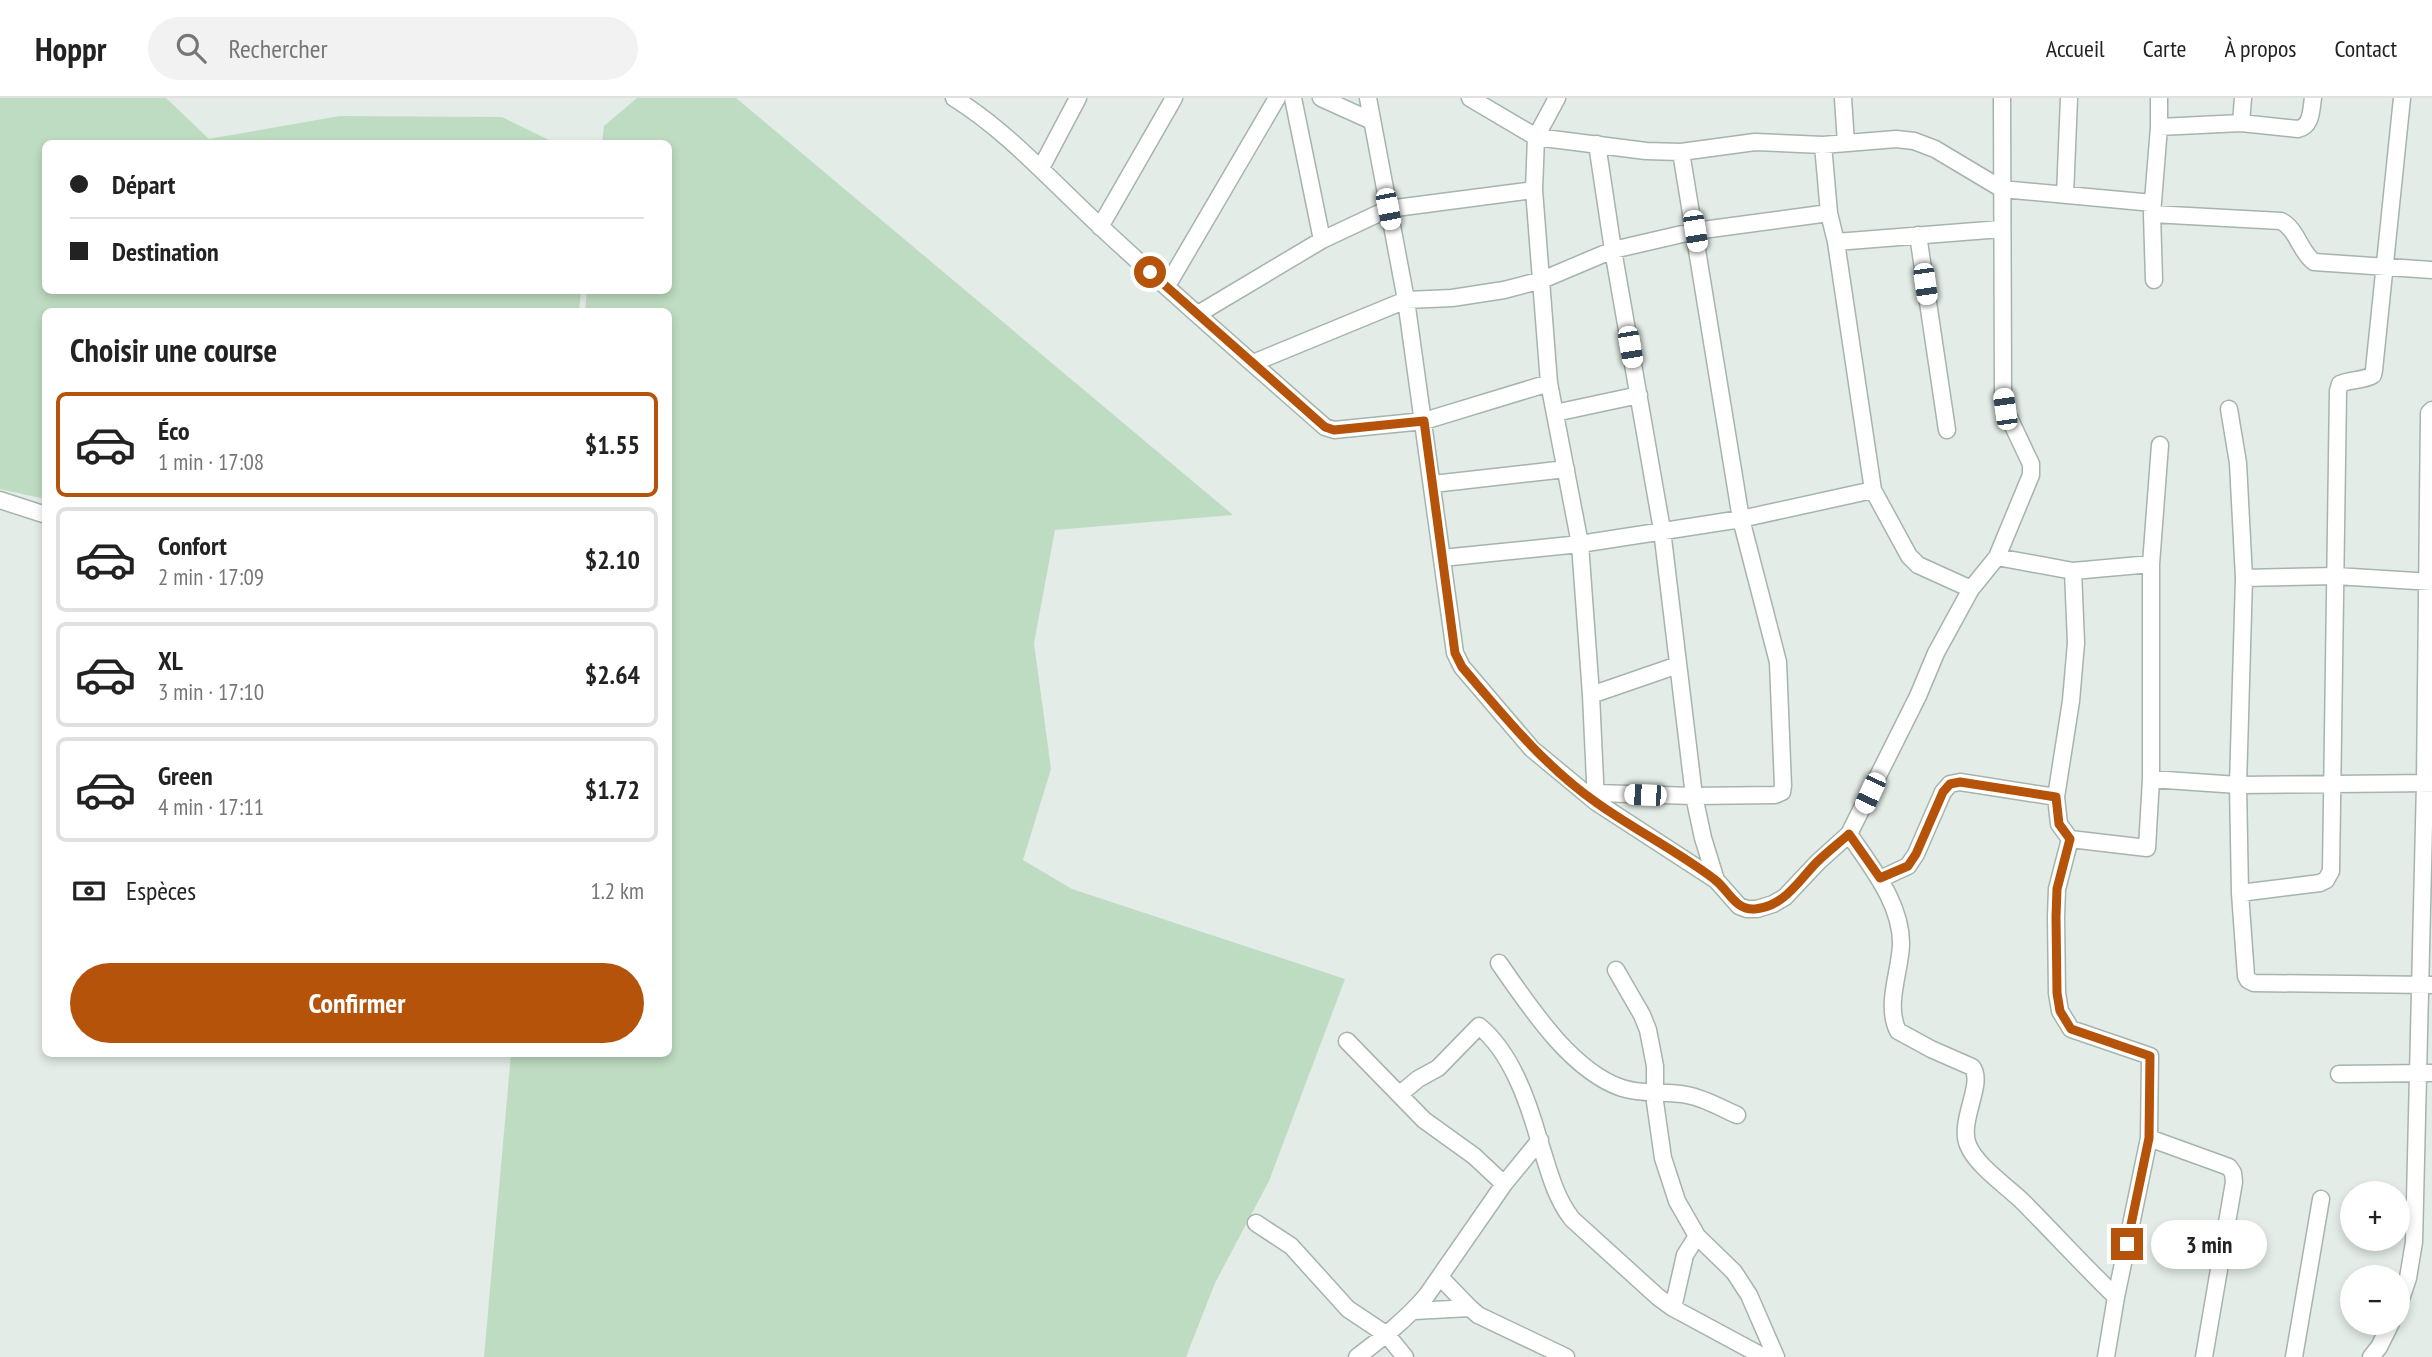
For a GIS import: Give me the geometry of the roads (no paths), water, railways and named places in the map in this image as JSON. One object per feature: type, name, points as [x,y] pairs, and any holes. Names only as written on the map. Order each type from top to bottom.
[{"type":"street","points":[[954,98],[978,105],[1100,227],[1330,429],[1424,421],[1549,383]]},
{"type":"street","points":[[1041,169],[1078,98]]},
{"type":"street","points":[[1100,227],[1174,98]]},
{"type":"street","points":[[1167,286],[1276,98]]},
{"type":"street","points":[[1293,98],[1322,240]]},
{"type":"street","points":[[1321,98],[1372,121]]},
{"type":"street","points":[[1368,98],[1406,300],[1455,653],[1462,667],[1532,749],[1596,798],[1716,880],[1739,906],[1746,909],[1757,909],[1785,897],[1849,834],[1918,696],[1936,653],[1971,589],[1997,557],[2031,475],[2031,464],[2005,409],[2003,392],[2002,98]]},
{"type":"street","points":[[1470,98],[1536,137],[1646,151],[1681,152],[1755,142],[1823,145],[1896,139],[1914,141],[1935,149],[2002,189],[2065,195],[2153,209],[2281,221],[2288,224],[2309,259],[2314,262],[2432,270]]},
{"type":"street","points":[[1557,98],[1536,137],[1534,190],[1549,383],[1580,544],[1596,798]]},
{"type":"street","points":[[1843,98],[1846,143]]},
{"type":"street","points":[[2065,195],[2070,98]]},
{"type":"street","points":[[2154,280],[2153,209],[2159,98]]},
{"type":"street","points":[[2241,123],[2243,98]]},
{"type":"street","points":[[2159,127],[2241,123],[2305,128],[2314,98]]},
{"type":"street","points":[[2240,893],[2320,883],[2326,880],[2331,871],[2338,391],[2340,384],[2346,381],[2373,375],[2402,98]]},
{"type":"street","points":[[1597,144],[1662,530],[1694,796],[1716,880]]},
{"type":"street","points":[[1823,145],[1829,213],[1836,242],[1873,490],[1909,556],[1918,565],[1971,589]]},
{"type":"street","points":[[1596,798],[1774,795],[1782,792],[1783,786],[1778,662],[1741,519],[1681,152]]},
{"type":"street","points":[[1198,314],[1322,240],[1388,209],[1534,190]]},
{"type":"street","points":[[1253,363],[1406,300],[1504,290],[1542,280],[1613,250],[1695,231],[1829,213]]},
{"type":"street","points":[[1836,242],[2001,229]]},
{"type":"street","points":[[1918,235],[1947,430]]},
{"type":"street","points":[[1555,414],[1639,396]]},
{"type":"street","points":[[2229,409],[2238,463],[2244,578],[2238,785],[2240,893],[2246,976],[2250,982],[2426,985]]},
{"type":"street","points":[[2409,1265],[2414,1241],[2425,1073],[2429,413],[2432,410]]},
{"type":"street","points":[[2073,571],[2076,643],[2056,797],[2059,824],[2070,839],[2147,848],[2151,779],[2151,564],[2160,445]]},
{"type":"street","points":[[1433,484],[1566,469]]},
{"type":"street","points":[[1442,558],[1580,544],[1741,519],[1873,490]]},
{"type":"street","points":[[0,500],[42,514]]},
{"type":"street","points":[[1997,557],[2073,571],[2151,564]]},
{"type":"street","points":[[2244,578],[2336,576],[2429,582]]},
{"type":"street","points":[[1591,695],[1678,665]]},
{"type":"street","points":[[2151,779],[2238,785],[2428,783]]},
{"type":"street","points":[[1880,878],[1908,866],[1916,854],[1943,792],[1950,784],[1960,782],[2056,797]]},
{"type":"street","points":[[1849,834],[1880,878],[1900,931],[1901,946],[1893,1015],[1898,1031],[1972,1067],[1978,1079],[1970,1102],[1966,1133],[1968,1145],[2004,1185],[2116,1297]]},
{"type":"street","points":[[2070,839],[2057,889],[2057,980],[2060,1011],[2071,1029],[2150,1056],[2149,1138],[2106,1357]]},
{"type":"street","points":[[1499,963],[1536,1013],[1587,1068],[1621,1088],[1689,1095],[1737,1115]]},
{"type":"street","points":[[1616,970],[1642,1014],[1648,1030],[1655,1066],[1655,1093],[1663,1158],[1680,1208],[1697,1236],[1734,1272],[1756,1307],[1776,1357]]},
{"type":"street","points":[[1400,1094],[1418,1079],[1438,1068],[1479,1026],[1488,1033],[1510,1063],[1540,1140],[1549,1176],[1564,1209],[1572,1219],[1673,1308],[1764,1357]]},
{"type":"street","points":[[1347,1041],[1430,1125],[1474,1156],[1504,1184]]},
{"type":"street","points":[[2339,1074],[2425,1073]]},
{"type":"street","points":[[2149,1138],[2229,1167],[2233,1173],[2234,1182],[2204,1357]]},
{"type":"street","points":[[1357,1357],[1414,1311],[1441,1278],[1504,1184],[1540,1140]]},
{"type":"street","points":[[2294,1357],[2321,1199]]},
{"type":"street","points":[[1256,1223],[1291,1246],[1348,1309],[1387,1335],[1405,1357]]},
{"type":"street","points":[[1673,1308],[1685,1255],[1697,1236]]},
{"type":"street","points":[[1441,1278],[1470,1308],[1566,1357]]},
{"type":"street","points":[[1414,1311],[1470,1308]]},
{"type":"street","points":[[2371,1357],[2385,1335]]}]
